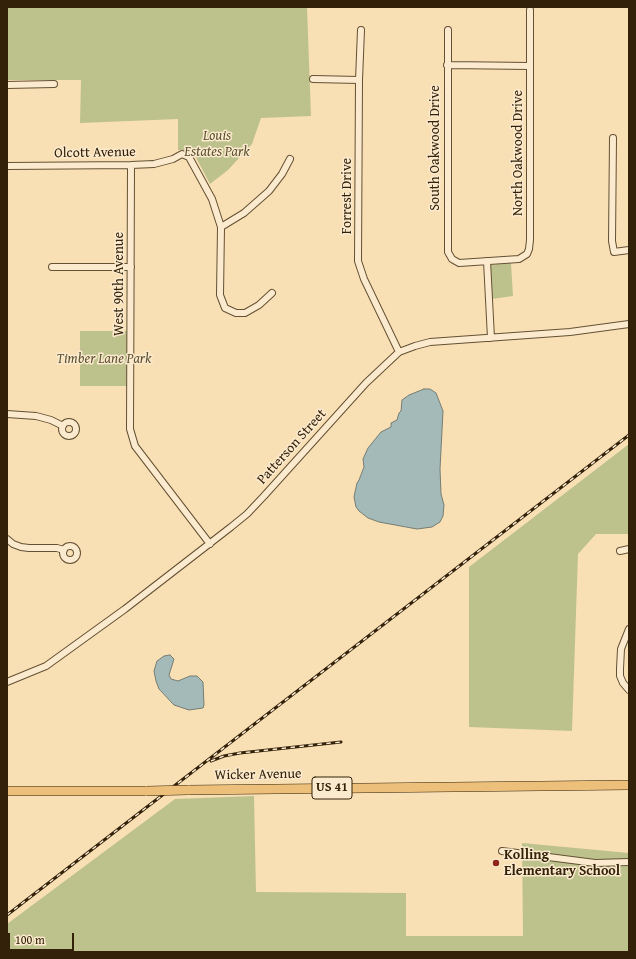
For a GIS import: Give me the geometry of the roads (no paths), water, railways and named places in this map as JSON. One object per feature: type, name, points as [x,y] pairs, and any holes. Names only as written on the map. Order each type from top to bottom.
[{"type":"highway","name":"Wicker Avenue","points":[[7,791],[629,786]]},
{"type":"street","name":"North Oakwood Drive","points":[[456,262],[519,259],[527,254],[529,249],[530,10]]},
{"type":"street","name":"Forrest Drive","points":[[361,30],[359,80],[358,261],[364,279],[399,352]]},
{"type":"street","name":"South Oakwood Drive","points":[[448,30],[447,247],[449,255],[456,262]]},
{"type":"street","points":[[447,66],[530,66]]},
{"type":"street","points":[[313,79],[359,80]]},
{"type":"street","points":[[7,85],[54,84]]},
{"type":"street","points":[[613,138],[612,241],[614,252],[629,250]]},
{"type":"street","name":"Olcott Avenue","points":[[7,166],[154,164],[173,159],[182,154],[190,157],[212,198],[221,227]]},
{"type":"street","points":[[272,293],[259,305],[245,313],[236,313],[225,308],[220,295],[221,227],[244,213],[269,192],[282,174],[290,159]]},
{"type":"street","name":"West 90th Avenue","points":[[131,165],[130,429],[134,446],[210,544]]},
{"type":"street","points":[[487,261],[491,338]]},
{"type":"street","points":[[52,267],[131,267]]},
{"type":"street","name":"Patterson Street","points":[[7,682],[46,666],[125,609],[247,514],[366,383],[399,352],[430,342],[571,332],[629,324]]},
{"type":"street","points":[[7,414],[36,416],[51,420],[63,426]]},
{"type":"street","points":[[7,539],[13,544],[21,547],[57,548],[64,550]]},
{"type":"street","points":[[620,551],[629,549]]},
{"type":"street","points":[[629,629],[621,649],[620,668],[620,676],[623,683],[629,690]]},
{"type":"street","points":[[502,851],[595,863],[629,862]]},
{"type":"water","points":[[424,389],[430,389],[436,393],[443,411],[440,469],[441,494],[444,505],[443,516],[440,522],[432,527],[417,529],[379,522],[368,518],[356,507],[354,497],[357,483],[364,467],[363,459],[368,448],[381,432],[391,427],[391,423],[397,420],[401,411],[402,400],[409,395]]},
{"type":"water","points":[[170,655],[174,659],[169,675],[171,679],[178,681],[190,676],[197,676],[203,682],[203,708],[189,710],[174,705],[159,689],[154,671],[157,661],[164,656]]},
{"type":"railway","points":[[7,915],[629,435]]},
{"type":"railway","points":[[211,761],[224,756],[240,753],[341,742]]},
{"type":"place","name":"Kolling Elementary School","points":[[496,863]]},
{"type":"park label","name":"Louis Estates Park","points":[[217,144]]},
{"type":"park label","name":"Timber Lane Park","points":[[104,359]]}]
